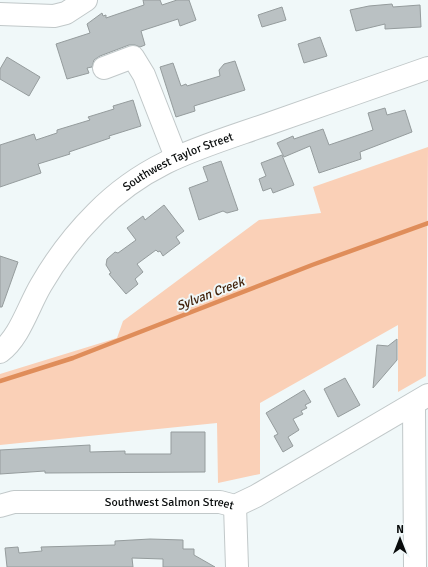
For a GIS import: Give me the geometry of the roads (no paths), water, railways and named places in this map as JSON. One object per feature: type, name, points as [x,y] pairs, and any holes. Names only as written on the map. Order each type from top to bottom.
[{"type":"street","points":[[0,14],[54,16],[66,13],[86,0]]},
{"type":"street","points":[[104,68],[133,57],[144,75],[176,157]]},
{"type":"street","name":"Southwest Taylor Street","points":[[0,352],[13,338],[40,286],[60,255],[83,226],[122,189],[176,157],[217,140],[251,130],[428,68]]},
{"type":"street","points":[[415,567],[421,399]]},
{"type":"street","name":"Southwest Salmon Street","points":[[0,506],[14,502],[220,502],[235,506],[294,475],[421,399]]},
{"type":"street","points":[[235,506],[237,567]]},
{"type":"waterway","name":"Sylvan Creek","points":[[0,381],[73,358],[312,265],[428,223]]}]
